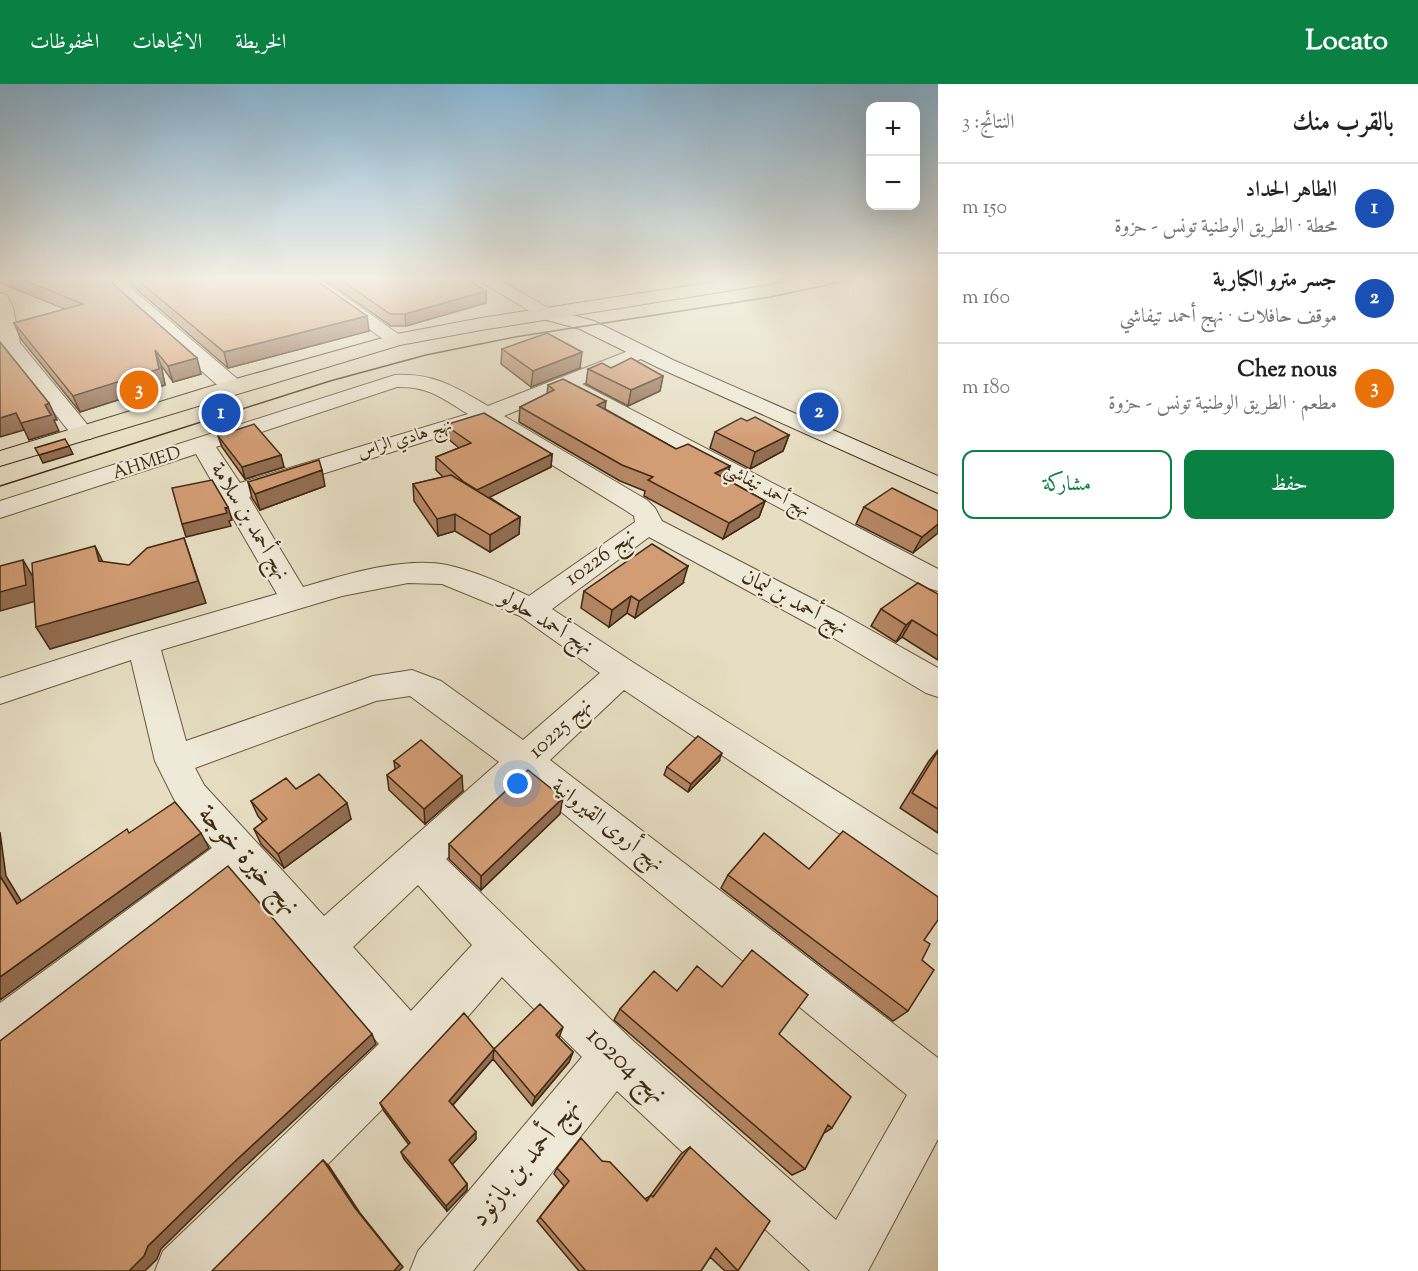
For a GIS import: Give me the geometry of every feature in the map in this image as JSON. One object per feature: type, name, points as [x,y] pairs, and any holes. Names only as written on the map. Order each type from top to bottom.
[{"type":"main road","points":[[0,459],[233,387],[398,340],[444,332]]},
{"type":"street","points":[[6,332],[10,344],[83,434]]},
{"type":"street","points":[[171,332],[233,387]]},
{"type":"street","points":[[387,332],[398,340]]},
{"type":"street","points":[[602,332],[938,485]]},
{"type":"street","points":[[633,332],[650,346],[938,470]]},
{"type":"street","name":"نهج هادي الراس","points":[[234,493],[484,416],[641,352]]},
{"type":"street","name":"AHMED","points":[[0,510],[395,381],[426,381],[484,416]]},
{"type":"street","name":"نهج أحمد تيفاشي","points":[[564,384],[938,581]]},
{"type":"street","name":"نهج 10226","points":[[484,416],[644,511],[648,525],[531,609]]},
{"type":"street","name":"نهج أحمد بن سلامة","points":[[203,445],[234,493],[295,599]]},
{"type":"street","name":"نهج أحمد بن ليمان","points":[[648,525],[831,622],[938,684]]},
{"type":"street","name":"نهج أحمد حلولو","points":[[0,691],[142,644],[295,599],[375,578],[408,573],[445,574],[531,609],[622,672],[938,876]]},
{"type":"street","name":"نهج خيرة خوجة","points":[[142,644],[173,761],[191,796],[411,1046]]},
{"type":"street","name":"نهج 10225","points":[[324,945],[622,672]]},
{"type":"street","name":"نهج أروى القيروانية","points":[[173,761],[373,689],[412,683],[429,690],[526,762],[938,1089]]},
{"type":"street","points":[[0,1030],[238,851]]},
{"type":"street","name":"نهج 10204","points":[[419,858],[501,945],[614,1056],[840,1267]]},
{"type":"street","points":[[183,1271],[411,1046],[501,945]]},
{"type":"street","name":"نهج أحمد بن بازنود","points":[[438,1271],[614,1056]]},
{"type":"street","points":[[840,1267],[938,1089]]},
{"type":"building","points":[[22,332],[168,332],[197,358],[168,366],[155,350],[159,369],[73,396]]},
{"type":"building","points":[[200,332],[302,332],[224,352]]},
{"type":"building","points":[[547,333],[582,352],[533,371],[502,349]]},
{"type":"building","points":[[0,342],[49,403],[45,405],[51,415],[21,423],[16,413],[0,418]]},
{"type":"building","points":[[631,358],[663,376],[631,390],[588,369],[602,363],[611,368]]},
{"type":"building","points":[[563,379],[606,401],[597,405],[676,449],[688,444],[730,466],[715,473],[765,501],[729,523],[648,480],[653,477],[622,465],[520,407],[554,390],[548,385]]},
{"type":"building","points":[[484,413],[552,454],[477,490],[464,482],[436,457],[471,443],[445,425]]},
{"type":"building","points":[[755,417],[789,435],[755,452],[715,432],[741,418],[747,421]]},
{"type":"building","points":[[254,424],[281,455],[242,467],[218,436]]},
{"type":"building","points":[[65,439],[69,446],[39,455],[35,448]]},
{"type":"building","points":[[319,460],[322,470],[255,494],[248,482]]},
{"type":"building","points":[[451,475],[520,517],[490,535],[455,514],[437,519],[413,484]]},
{"type":"building","points":[[212,480],[228,507],[225,508],[227,513],[182,524],[172,488]]},
{"type":"building","points":[[892,488],[938,511],[938,524],[922,537],[864,507]]},
{"type":"building","points":[[184,538],[198,581],[36,627],[32,563],[95,546],[99,561],[129,565],[147,548]]},
{"type":"building","points":[[652,544],[688,566],[639,601],[631,596],[612,610],[584,591]]},
{"type":"building","points":[[23,560],[26,585],[0,592],[0,566]]},
{"type":"building","points":[[918,583],[938,594],[938,636],[912,620],[906,625],[881,609]]},
{"type":"building","points":[[698,736],[722,753],[691,784],[667,767]]},
{"type":"building","points":[[421,740],[462,776],[424,809],[387,775],[400,766],[394,761]]},
{"type":"building","points":[[938,751],[938,809],[912,793]]},
{"type":"building","points":[[528,770],[563,798],[481,876],[449,844]]},
{"type":"building","points":[[319,774],[347,803],[278,854],[254,829],[267,819],[251,801],[286,778],[296,789]]},
{"type":"building","points":[[175,802],[201,833],[0,977],[0,876],[17,904],[127,829],[129,833]]},
{"type":"building","points":[[843,831],[938,897],[938,920],[924,940],[930,944],[922,960],[934,970],[908,1011],[728,875],[764,833],[809,869]]},
{"type":"building","points":[[228,866],[372,1034],[230,1166],[148,1246],[144,1256],[129,1271],[0,1271],[0,1041]]},
{"type":"building","points":[[752,950],[808,995],[779,1034],[851,1097],[832,1128],[828,1125],[805,1169],[620,1009],[654,971],[677,991],[697,966],[722,987]]},
{"type":"building","points":[[540,1004],[563,1027],[556,1035],[573,1052],[535,1097],[494,1049]]},
{"type":"building","points":[[464,1013],[494,1049],[449,1101],[476,1132],[449,1160],[467,1184],[446,1206],[401,1152],[410,1143],[380,1103]]},
{"type":"building","points":[[581,1138],[602,1161],[610,1162],[647,1201],[651,1195],[653,1197],[690,1147],[770,1221],[738,1271],[716,1248],[701,1271],[586,1271],[540,1217],[569,1181],[557,1168]]},
{"type":"building","points":[[323,1160],[355,1208],[400,1264],[394,1271],[212,1271]]},
{"type":"tram line","points":[[0,486],[330,381],[426,355],[544,332]]},
{"type":"place","name":"Chez nous","points":[[139,390]]},
{"type":"place","name":"جسر مترو الكبارية","points":[[819,412]]},
{"type":"place","name":"الطاهر الحداد","points":[[221,413]]}]
